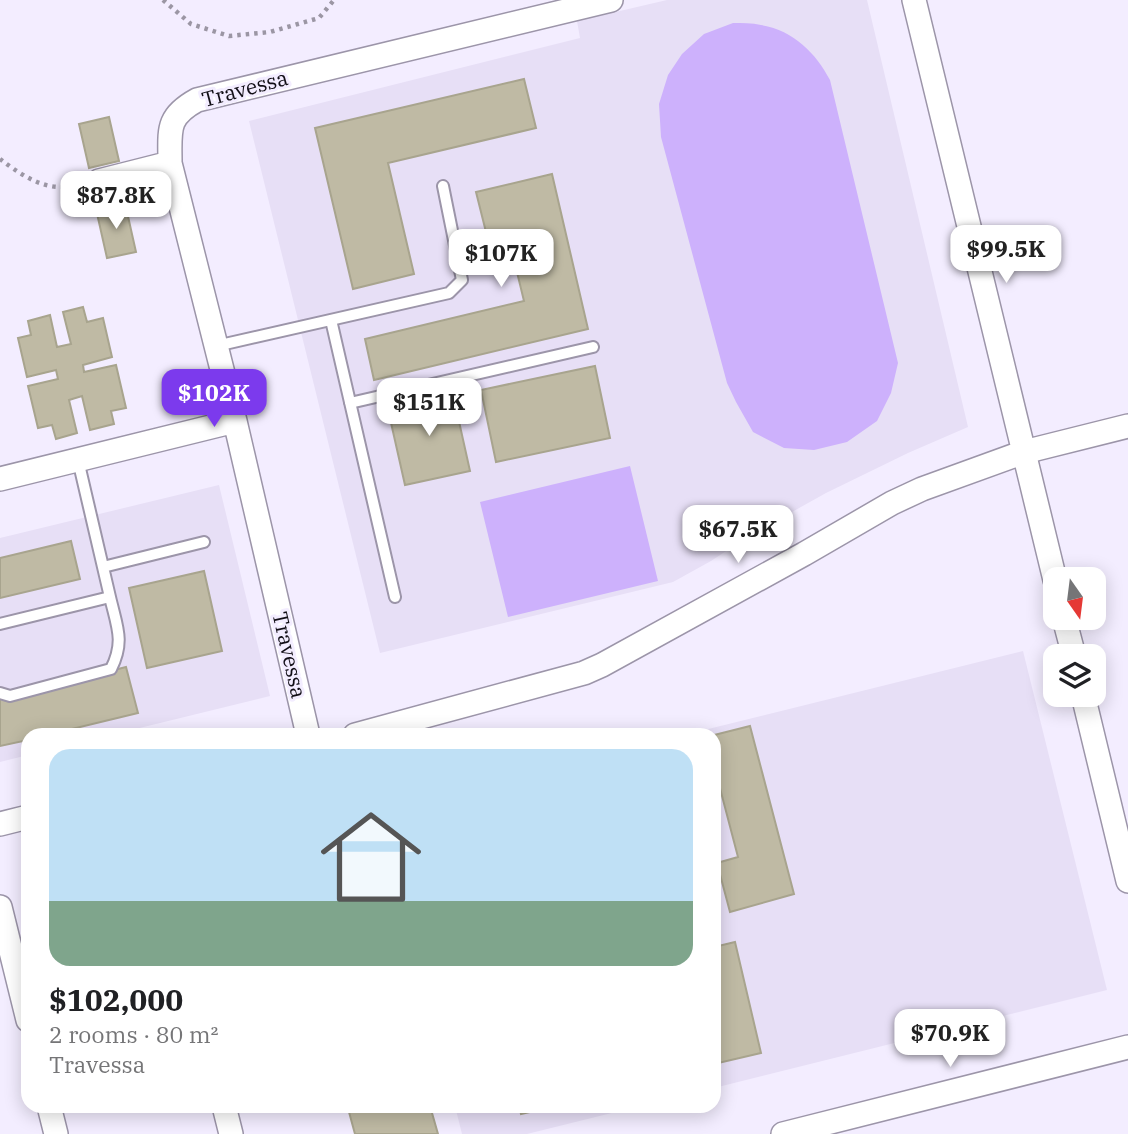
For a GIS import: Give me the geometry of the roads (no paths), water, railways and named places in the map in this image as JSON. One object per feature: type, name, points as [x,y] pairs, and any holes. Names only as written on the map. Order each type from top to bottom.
[{"type":"street","name":"Travessa","points":[[306,728],[235,421],[170,163],[173,120],[183,108],[197,100],[576,4],[611,0]]},
{"type":"street","points":[[914,0],[1052,567]]},
{"type":"street","points":[[99,181],[170,163]]},
{"type":"street","points":[[0,479],[235,421]]},
{"type":"street","points":[[381,728],[563,680],[602,666],[892,503],[922,489],[1024,452],[1128,426]]},
{"type":"street","points":[[1086,707],[1128,881]]},
{"type":"street","points":[[0,824],[21,819]]},
{"type":"street","points":[[0,908],[16,994]]},
{"type":"street","points":[[783,1134],[1128,1047]]},
{"type":"street","points":[[52,1113],[57,1134]]},
{"type":"street","points":[[226,1113],[231,1134]]},
{"type":"lane","points":[[216,346],[449,293],[462,280],[443,186]]},
{"type":"lane","points":[[331,320],[395,597]]},
{"type":"lane","points":[[349,403],[593,347]]},
{"type":"lane","points":[[0,693],[10,696],[111,669],[118,655],[120,639],[78,460]]},
{"type":"lane","points":[[103,567],[204,542]]},
{"type":"lane","points":[[0,624],[110,597]]}]
